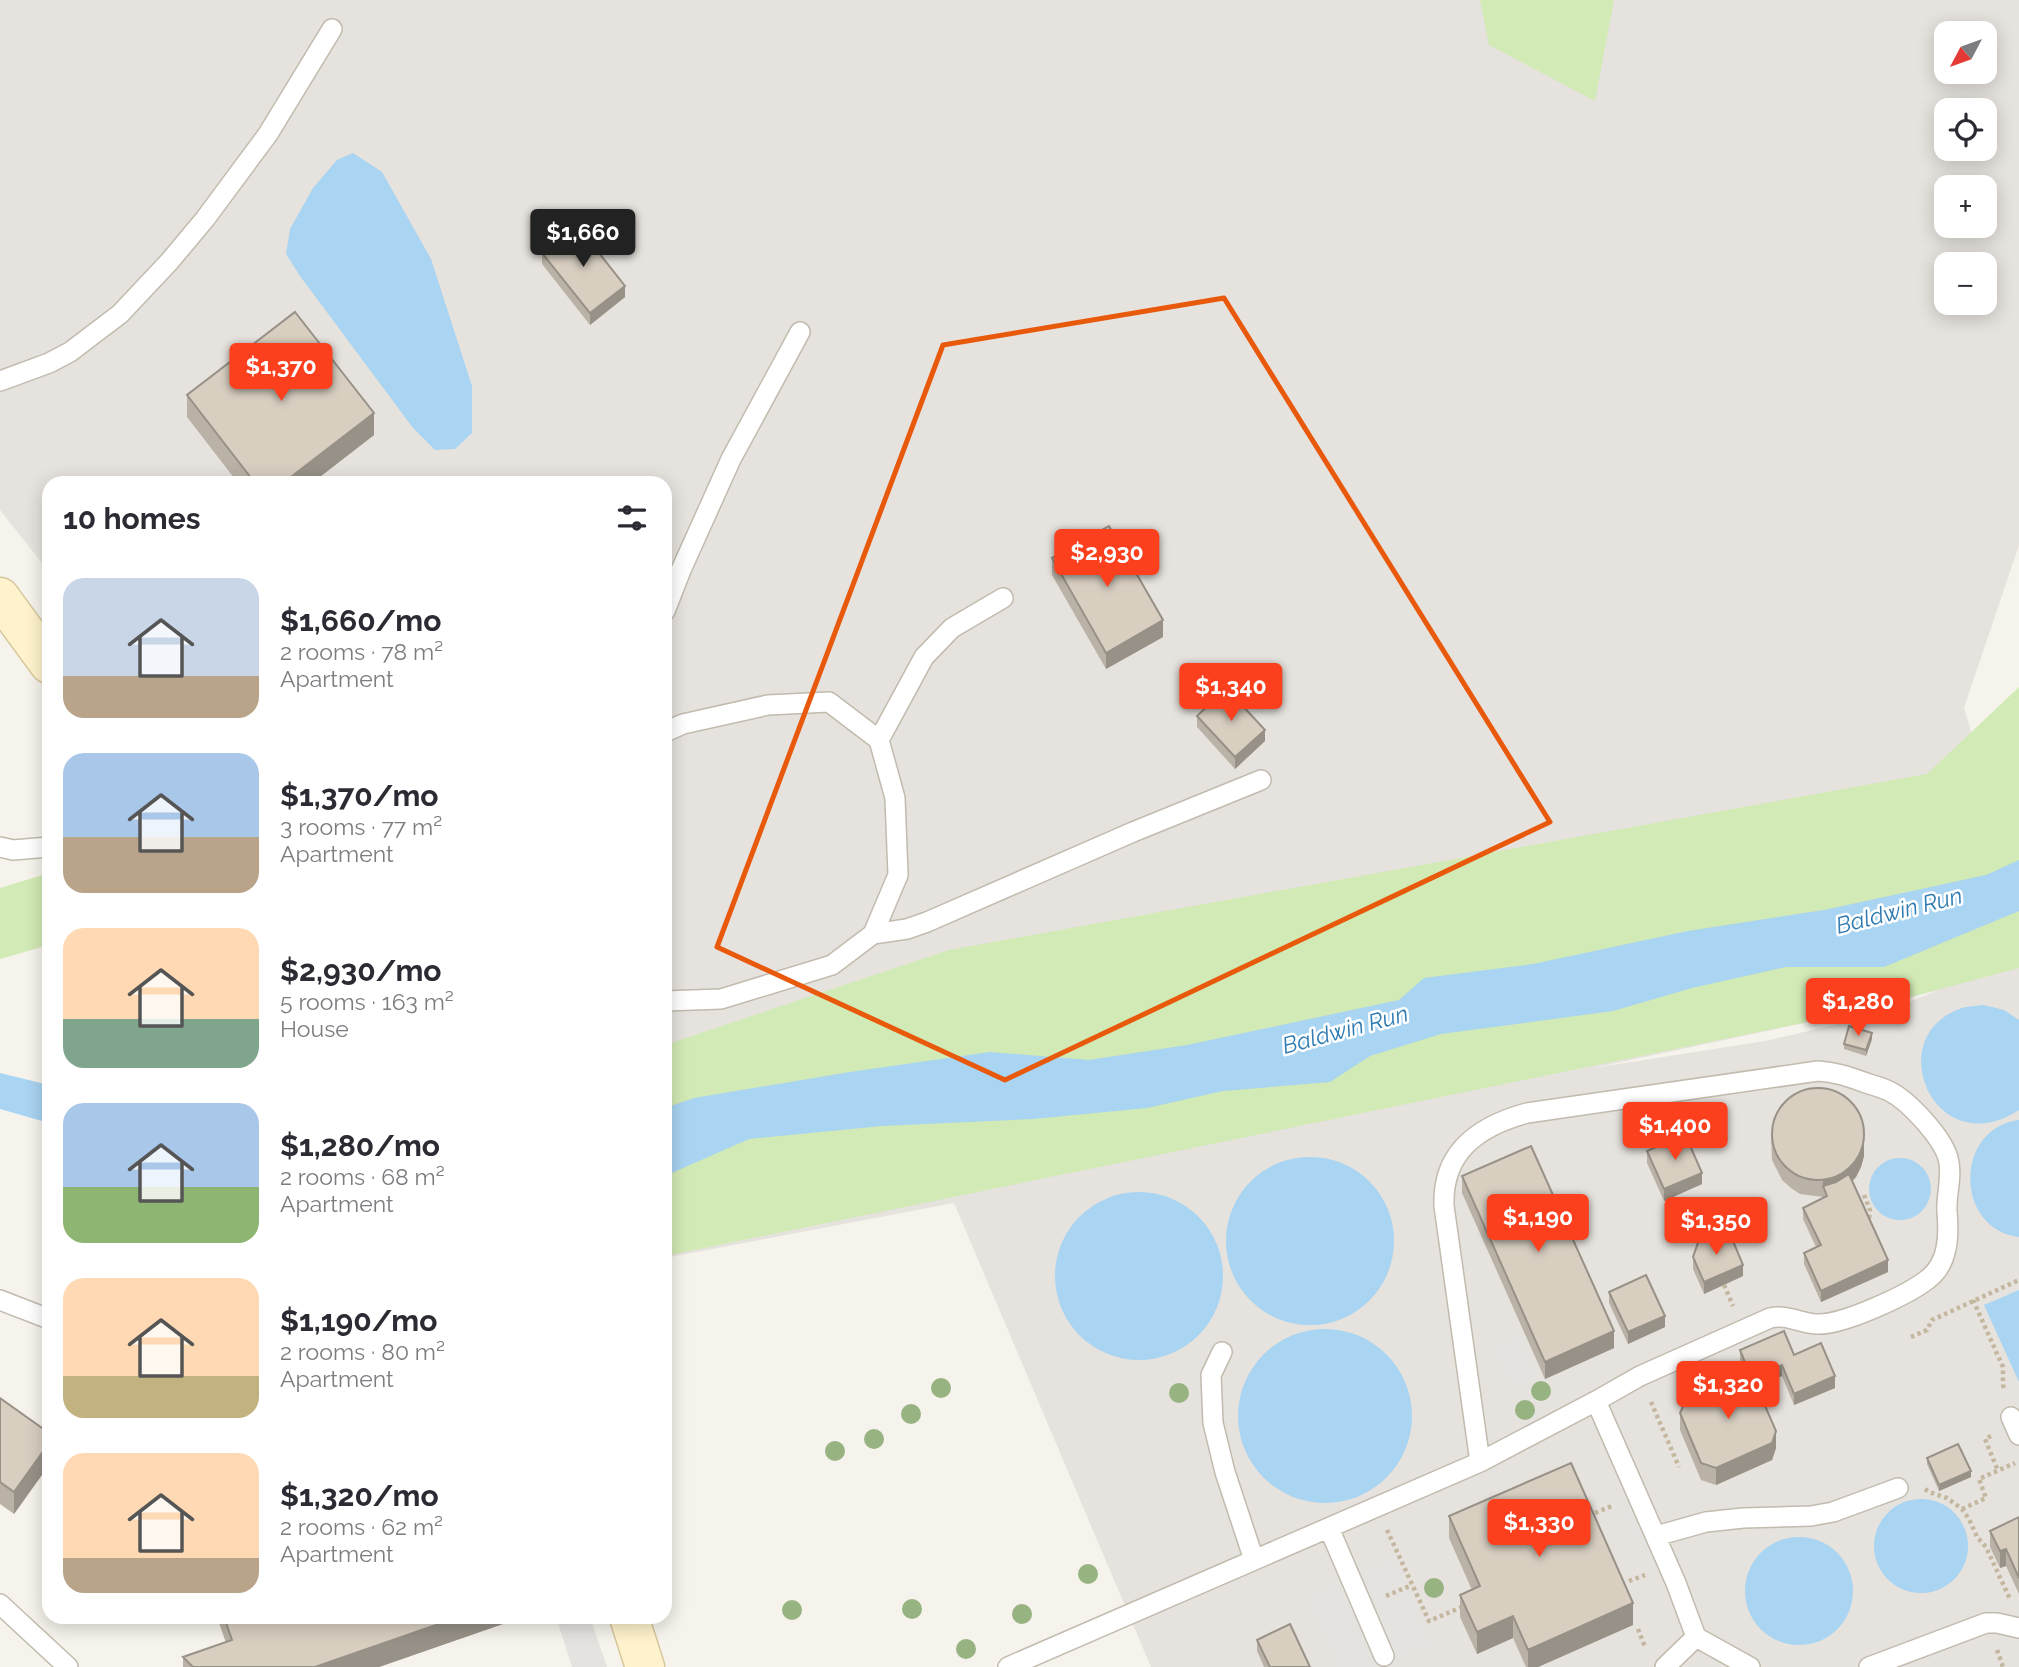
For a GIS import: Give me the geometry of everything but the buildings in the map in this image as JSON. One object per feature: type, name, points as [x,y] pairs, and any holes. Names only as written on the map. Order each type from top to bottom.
[{"type":"street","points":[[0,597],[42,654]]},
{"type":"street","points":[[631,1624],[645,1667]]},
{"type":"lane","points":[[0,381],[49,363],[70,352],[120,314],[205,219],[268,134],[332,29]]},
{"type":"lane","points":[[672,595],[731,459],[800,332]]},
{"type":"lane","points":[[879,740],[924,657],[952,628],[1003,598]]},
{"type":"lane","points":[[672,729],[768,705],[829,702],[879,740],[895,798],[898,875],[873,934]]},
{"type":"lane","points":[[672,1002],[721,999],[832,965],[873,934],[907,929],[927,922],[1133,832],[1261,780]]},
{"type":"lane","points":[[0,847],[13,850],[42,848]]},
{"type":"lane","points":[[1008,1667],[1480,1462],[1640,1376],[1770,1318],[1779,1315],[1812,1324],[1827,1324],[1901,1296],[1929,1279],[1939,1269],[1948,1242],[1947,1202],[1951,1173],[1944,1149],[1926,1124],[1890,1091],[1837,1072],[1818,1071],[1527,1113],[1509,1118],[1475,1136],[1454,1158],[1443,1188],[1480,1462]]},
{"type":"lane","points":[[0,1300],[42,1316]]},
{"type":"lane","points":[[1222,1352],[1211,1375],[1213,1423],[1225,1472],[1254,1560]]},
{"type":"lane","points":[[1596,1401],[1676,1583],[1696,1637],[1750,1667]]},
{"type":"lane","points":[[1656,1536],[1706,1522],[1811,1516],[1833,1512],[1898,1488]]},
{"type":"lane","points":[[1329,1528],[1384,1656]]},
{"type":"lane","points":[[0,1604],[68,1667]]},
{"type":"lane","points":[[1870,1667],[1986,1623],[2019,1628]]},
{"type":"lane","points":[[1665,1667],[1696,1637]]},
{"type":"path","points":[[1864,1195],[1870,1210],[1872,1229]]},
{"type":"path","points":[[1912,1337],[1927,1330],[1932,1321],[2019,1280]]},
{"type":"path","points":[[1973,1300],[2003,1367],[2003,1385],[2015,1410],[2015,1426]]},
{"type":"path","points":[[1640,1376],[1679,1467]]},
{"type":"path","points":[[1962,1509],[1986,1498],[1979,1479],[2019,1461]]},
{"type":"path","points":[[1898,1488],[1919,1482],[1929,1492],[1947,1498],[1962,1509],[1986,1547],[2013,1607]]},
{"type":"path","points":[[1376,1507],[1429,1621],[1466,1605]]},
{"type":"path","points":[[2000,1659],[2003,1667]]},
{"type":"highlighted area","points":[[1224,298],[1550,822],[1005,1080],[717,947],[943,345]]},
{"type":"shaded area","points":[[0,0],[2019,0],[2019,545],[1964,708],[2019,891],[2019,1667],[1151,1667],[954,1203],[672,1257],[672,476],[42,476],[42,563],[0,510]],"holes":[[[1938,990],[1881,1014],[1765,1041],[1593,1068],[1851,1013]]]},
{"type":"shaded area","points":[[1520,1333],[1541,1378],[1512,1392],[1490,1347]]},
{"type":"shaded area","points":[[1635,1501],[1661,1561],[1646,1568],[1620,1508]]},
{"type":"shaded area","points":[[1395,1555],[1434,1646],[1385,1667],[1335,1667],[1303,1594]]},
{"type":"shaded area","points":[[558,1624],[592,1624],[607,1667],[572,1667]]},
{"type":"green space","points":[[1480,0],[1614,0],[1595,101],[1489,45]]},
{"type":"green space","points":[[2019,687],[2019,968],[1851,1013],[672,1255],[672,1043],[949,950],[1927,774]]},
{"type":"green space","points":[[42,875],[42,947],[0,959],[0,888]]},
{"type":"water","points":[[353,153],[382,172],[431,259],[472,386],[472,433],[455,449],[435,450],[413,428],[286,254],[290,229],[313,188],[337,160]]},
{"type":"water","name":"Baldwin Run","points":[[2019,860],[2019,911],[1884,967],[1786,967],[1692,988],[1613,1011],[1441,1034],[1370,1056],[1330,1082],[1223,1091],[1147,1108],[1033,1119],[882,1126],[749,1139],[672,1173],[672,1106],[694,1098],[990,1052],[1089,1060],[1187,1045],[1399,1000],[1424,978],[1533,964],[1688,931],[1824,910],[1986,875]]},
{"type":"water","points":[[1984,1005],[2004,1010],[2019,1020],[2019,1110],[1989,1123],[1963,1121],[1942,1109],[1928,1090],[1921,1067],[1924,1043],[1937,1023],[1962,1008]]},
{"type":"water","points":[[0,1073],[42,1083],[42,1121],[0,1109]]},
{"type":"water","points":[[2019,1120],[2019,1237],[1998,1230],[1982,1216],[1973,1199],[1970,1179],[1973,1158],[1982,1141],[1998,1127]]},
{"type":"water","points":[[1310,1157],[1342,1164],[1357,1171],[1369,1182],[1380,1194],[1387,1209],[1394,1241],[1387,1273],[1380,1288],[1369,1300],[1357,1311],[1342,1318],[1310,1325],[1278,1318],[1263,1311],[1251,1300],[1240,1288],[1233,1273],[1226,1241],[1233,1209],[1240,1194],[1251,1182],[1263,1171],[1278,1164]]},
{"type":"water","points":[[1894,1158],[1906,1158],[1922,1167],[1929,1177],[1929,1201],[1922,1211],[1906,1220],[1894,1220],[1883,1215],[1874,1206],[1869,1195],[1869,1183],[1874,1172],[1883,1163]]},
{"type":"water","points":[[1139,1192],[1171,1199],[1186,1206],[1198,1217],[1209,1229],[1216,1244],[1223,1276],[1216,1308],[1209,1323],[1198,1335],[1186,1346],[1171,1353],[1139,1360],[1107,1353],[1092,1346],[1080,1335],[1069,1323],[1062,1308],[1055,1276],[1062,1244],[1069,1229],[1080,1217],[1092,1206],[1107,1199]]},
{"type":"water","points":[[2019,1290],[2019,1382],[1984,1305]]},
{"type":"water","points":[[1325,1329],[1358,1336],[1386,1355],[1405,1383],[1412,1416],[1405,1449],[1386,1477],[1358,1496],[1325,1503],[1292,1496],[1264,1477],[1245,1449],[1238,1416],[1245,1383],[1264,1355],[1292,1336]]},
{"type":"water","points":[[1921,1499],[1939,1502],[1954,1513],[1965,1528],[1968,1546],[1965,1564],[1954,1579],[1939,1590],[1921,1593],[1903,1590],[1888,1579],[1877,1564],[1874,1546],[1877,1528],[1888,1513],[1903,1502]]},
{"type":"water","points":[[1799,1537],[1820,1541],[1837,1553],[1849,1570],[1853,1591],[1849,1612],[1837,1629],[1820,1641],[1799,1645],[1778,1641],[1761,1629],[1749,1612],[1745,1591],[1749,1570],[1761,1553],[1778,1541]]}]
